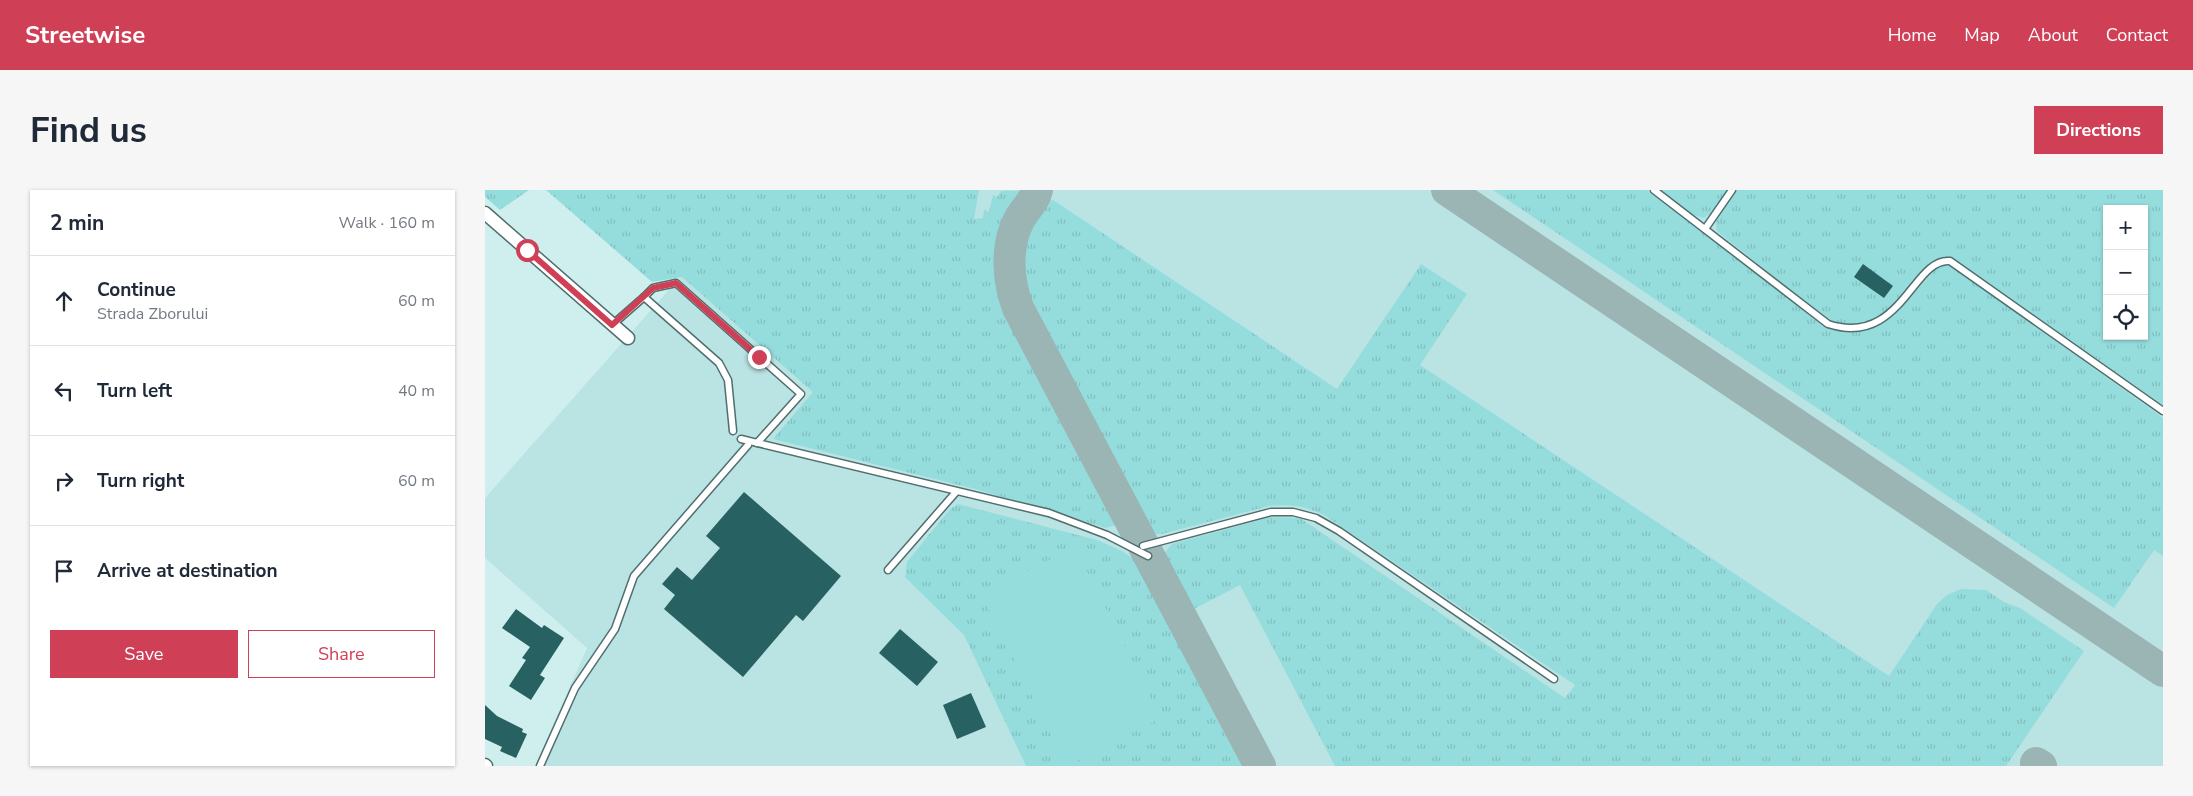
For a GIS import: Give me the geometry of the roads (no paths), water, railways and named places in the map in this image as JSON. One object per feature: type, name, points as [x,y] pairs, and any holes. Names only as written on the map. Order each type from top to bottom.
[{"type":"street","points":[[485,212],[628,338]]},
{"type":"lane","points":[[1654,190],[1828,324],[1844,328],[1863,327],[1879,320],[1892,311],[1932,267],[1944,260],[1950,261],[2163,411]]},
{"type":"lane","points":[[1705,229],[1732,190]]},
{"type":"lane","points":[[612,325],[653,288],[676,283],[801,394],[757,443]]},
{"type":"lane","points":[[644,297],[719,363],[728,380],[733,432]]},
{"type":"lane","points":[[741,439],[1049,513],[1107,535],[1148,556]]},
{"type":"lane","points":[[540,766],[575,688],[615,629],[634,576],[748,446]]},
{"type":"lane","points":[[888,570],[956,492]]},
{"type":"lane","points":[[1143,546],[1271,512],[1293,512],[1316,518],[1339,531],[1554,679]]}]
